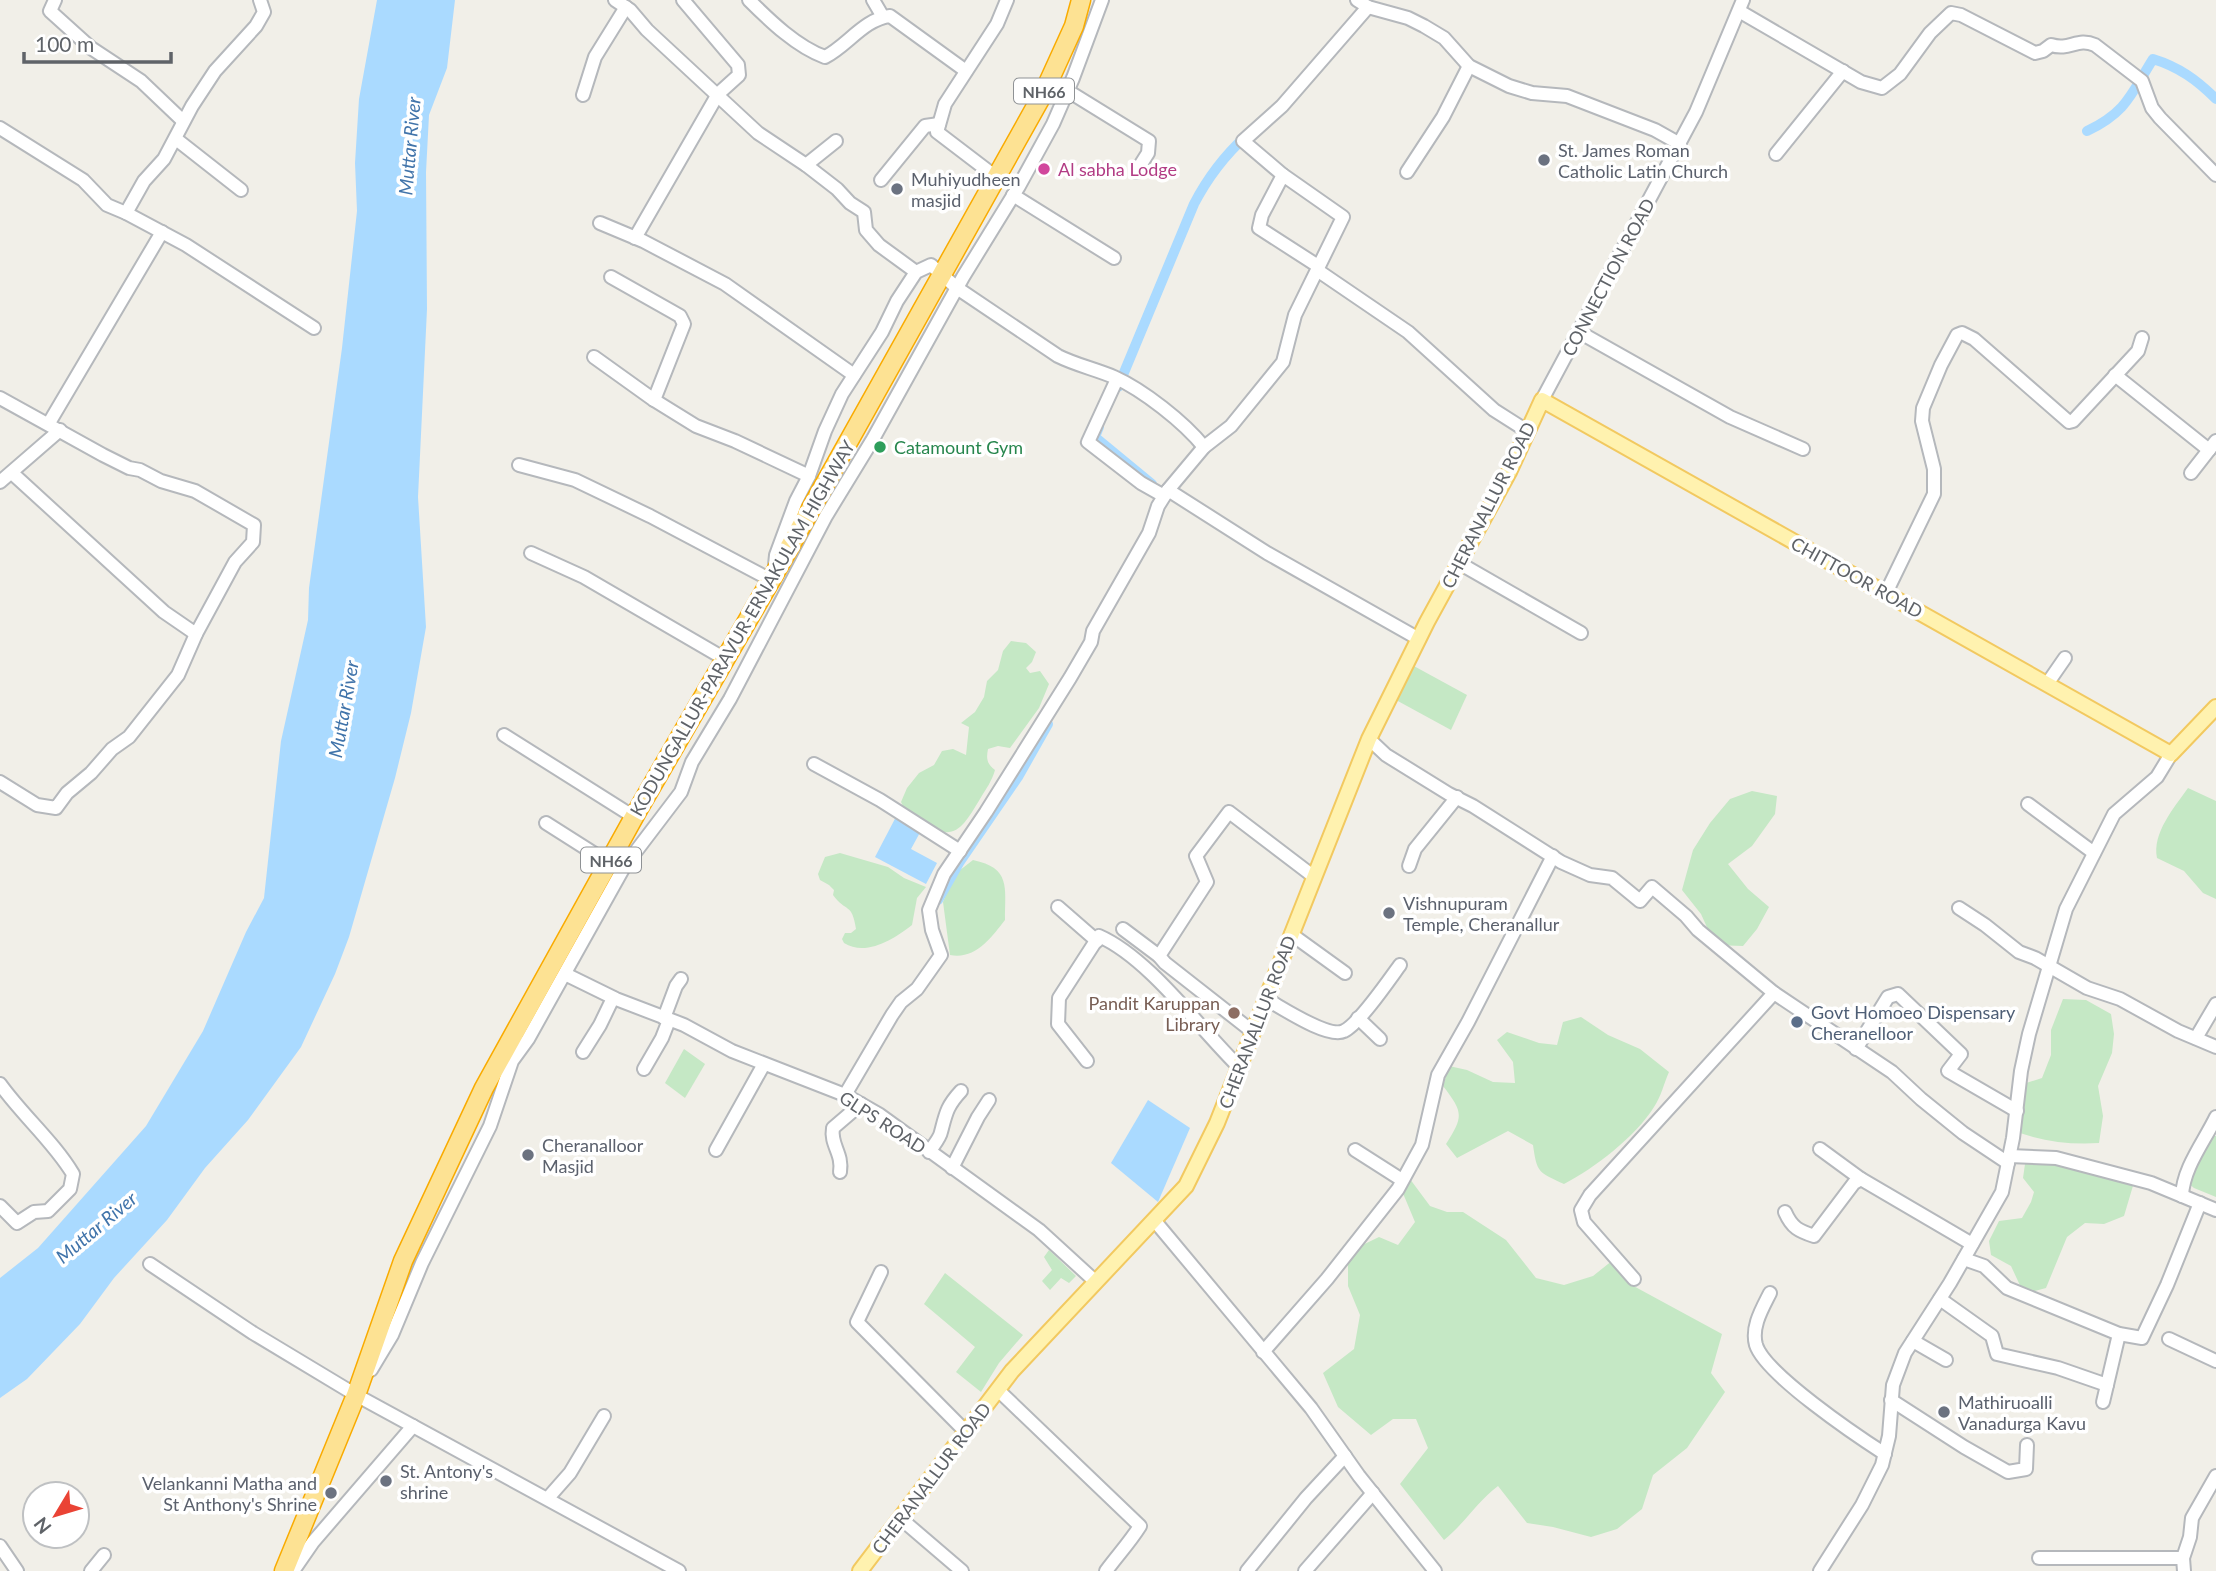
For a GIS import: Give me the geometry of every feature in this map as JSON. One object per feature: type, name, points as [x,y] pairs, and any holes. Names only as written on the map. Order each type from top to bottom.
[{"type":"highway","name":"KODUNGALLUR-PARAVUR-ERNAKULAM HIGHWAY","points":[[284,1571],[356,1395],[403,1261],[484,1088],[1044,92],[1074,26],[1081,0]]},
{"type":"main road","name":"CHERANALLUR ROAD","points":[[860,1571],[1012,1371],[1186,1186],[1217,1123],[1368,740],[1509,472],[1542,400]]},
{"type":"main road","name":"CHITTOOR ROAD","points":[[1542,400],[2171,754]]},
{"type":"main road","points":[[2171,754],[2216,707]]},
{"type":"street","points":[[55,0],[50,11],[91,48],[141,81],[183,121]]},
{"type":"street","points":[[125,213],[144,181],[164,159],[183,121],[215,71],[256,26],[264,12],[260,0]]},
{"type":"street","points":[[635,238],[718,94],[739,75],[740,69],[683,0]]},
{"type":"street","points":[[749,0],[789,35],[825,57],[883,17],[890,16],[966,71]]},
{"type":"street","points":[[873,0],[883,17]]},
{"type":"street","points":[[996,177],[937,132],[945,104],[997,23],[1007,0]]},
{"type":"street","points":[[356,1395],[392,1335],[422,1262],[486,1135],[512,1061],[527,1040],[624,867],[681,792],[692,762],[730,699],[820,527],[1053,124],[1102,0]]},
{"type":"street","points":[[840,1172],[842,1160],[832,1136],[833,1128],[896,1009],[917,989],[941,955],[932,930],[929,910],[944,874],[1091,642],[1093,631],[1149,534],[1158,506],[1166,493],[1204,447],[1231,426],[1283,362],[1295,315],[1343,217],[1283,175],[1243,141],[1282,106],[1362,3],[1408,18],[1444,37],[1469,66],[1509,86],[1532,93],[1566,96],[1590,104],[1655,130],[1679,144]]},
{"type":"street","points":[[583,95],[595,57],[627,4],[647,30],[758,133],[869,207],[866,230],[879,245],[916,272]]},
{"type":"street","points":[[1741,6],[1861,82],[1876,88],[1887,86],[1900,74],[1930,33],[1951,13],[1961,15],[2035,53],[2051,45],[2063,48],[2087,41],[2142,81],[2152,108],[2216,175]]},
{"type":"street","name":"CONNECTION ROAD","points":[[1542,400],[1696,113],[1741,6]]},
{"type":"street","points":[[1407,172],[1443,117],[1469,66]]},
{"type":"street","points":[[1776,154],[1843,71]]},
{"type":"street","points":[[1068,91],[1149,141],[1148,153],[1136,172]]},
{"type":"street","points":[[881,180],[925,126],[939,124]]},
{"type":"street","points":[[0,128],[83,180],[107,205],[186,245],[314,328]]},
{"type":"street","points":[[176,139],[241,190]]},
{"type":"street","points":[[806,166],[836,141]]},
{"type":"street","points":[[1283,175],[1262,215],[1259,228],[1408,332],[1494,410],[1527,431]]},
{"type":"street","points":[[1013,195],[1114,258]]},
{"type":"street","points":[[600,223],[725,284],[854,375]]},
{"type":"street","points":[[0,482],[12,473],[55,427],[162,232]]},
{"type":"street","points":[[519,466],[575,480],[773,576],[776,555],[796,501],[810,476],[825,431],[897,301],[916,272],[931,265],[957,288],[1058,356],[1074,365],[1119,380],[1159,406],[1204,447]]},
{"type":"street","points":[[611,277],[680,316],[684,324],[654,400]]},
{"type":"street","points":[[1579,332],[1730,417],[1803,449]]},
{"type":"street","points":[[1886,593],[1934,494],[1934,469],[1922,421],[1923,408],[1957,335],[1962,333],[1974,339],[2069,422],[2073,421],[2138,351],[2141,338]]},
{"type":"street","points":[[594,357],[696,426],[810,476]]},
{"type":"street","points":[[2115,375],[2212,446],[2191,473]]},
{"type":"street","points":[[1119,380],[1088,442],[1141,483],[1166,493],[1419,639]]},
{"type":"street","points":[[0,398],[130,468],[195,491],[254,525],[253,542],[235,562],[196,634],[178,675],[129,737],[112,749],[67,793],[56,808],[37,805],[0,782]]},
{"type":"street","points":[[12,473],[164,612],[196,634]]},
{"type":"street","points":[[531,553],[584,577],[725,659]]},
{"type":"street","points":[[1459,563],[1581,633]]},
{"type":"street","points":[[2047,684],[2065,658]]},
{"type":"street","points":[[504,735],[634,817]]},
{"type":"street","points":[[1368,740],[1386,755],[1553,856],[1590,875],[1612,878],[1640,901],[1652,887],[1698,930],[1774,993],[1892,1072],[1956,1127],[2009,1160],[2056,1158],[2151,1183],[2216,1210]]},
{"type":"street","points":[[1820,1571],[1863,1505],[1882,1465],[1889,1436],[1893,1385],[1913,1341],[2002,1192],[2026,1046],[2066,909],[2114,814],[2157,778],[2171,754]]},
{"type":"street","points":[[814,764],[880,800],[960,851]]},
{"type":"street","points":[[1409,866],[1415,849],[1457,797]]},
{"type":"street","points":[[2028,804],[2094,853]]},
{"type":"street","points":[[1159,956],[1207,882],[1196,856],[1229,812],[1313,876]]},
{"type":"street","points":[[546,823],[609,863]]},
{"type":"street","points":[[1263,1352],[1327,1279],[1398,1189],[1422,1145],[1438,1075],[1553,856]]},
{"type":"street","points":[[1058,907],[1097,941]]},
{"type":"street","points":[[1959,908],[2019,952],[2087,988],[2120,999],[2216,1047]]},
{"type":"street","points":[[1123,929],[1253,1032]]},
{"type":"street","points":[[1291,934],[1345,973]]},
{"type":"street","points":[[1087,1061],[1058,1024],[1059,998],[1099,936],[1113,942],[1164,986],[1211,1040],[1239,1067]]},
{"type":"street","points":[[1266,999],[1320,1029],[1343,1032],[1358,1018],[1400,965]]},
{"type":"street","name":"GLPS ROAD","points":[[565,974],[764,1064],[851,1098],[1039,1230],[1096,1282]]},
{"type":"street","points":[[644,1069],[663,1038],[676,986],[681,979]]},
{"type":"street","points":[[1634,1279],[1584,1222],[1581,1210],[1590,1195],[1774,993]]},
{"type":"street","points":[[1856,1049],[1888,997],[1898,994],[1961,1054],[1948,1072],[2017,1111]]},
{"type":"street","points":[[583,1052],[600,1026],[613,998]]},
{"type":"street","points":[[2196,1038],[2216,1004]]},
{"type":"street","points":[[1358,1018],[1380,1039]]},
{"type":"street","points":[[716,1150],[764,1064]]},
{"type":"street","points":[[0,1084],[60,1152],[73,1174],[70,1189],[48,1211],[34,1212],[17,1223],[0,1206]]},
{"type":"street","points":[[929,1152],[942,1132],[941,1126],[950,1102],[961,1091]]},
{"type":"street","points":[[952,1168],[989,1100]]},
{"type":"street","points":[[2182,1196],[2183,1182],[2188,1176],[2194,1155],[2216,1118]]},
{"type":"street","points":[[1820,1149],[1861,1179],[1972,1244]]},
{"type":"street","points":[[1355,1150],[1402,1180]]},
{"type":"street","points":[[1785,1212],[1798,1231],[1814,1236],[1854,1183],[1861,1179]]},
{"type":"street","points":[[1964,1259],[1983,1266],[2007,1288],[2119,1334],[2142,1338],[2200,1203]]},
{"type":"street","points":[[1154,1220],[1311,1408],[1434,1571]]},
{"type":"street","points":[[150,1264],[253,1333],[356,1395],[679,1571]]},
{"type":"street","points":[[881,1272],[857,1322],[966,1432]]},
{"type":"street","points":[[1770,1293],[1755,1327],[1756,1346],[1777,1374],[1854,1434],[1885,1454]]},
{"type":"street","points":[[1940,1299],[1992,1336],[1997,1354],[2058,1368],[2108,1385]]},
{"type":"street","points":[[2103,1402],[2119,1334]]},
{"type":"street","points":[[2169,1339],[2216,1361]]},
{"type":"street","points":[[1913,1341],[1946,1360]]},
{"type":"street","points":[[998,1390],[1140,1526],[1106,1571]]},
{"type":"street","points":[[1891,1400],[2008,1472],[2026,1469],[2027,1445]]},
{"type":"street","points":[[548,1498],[570,1473],[604,1416]]},
{"type":"street","points":[[293,1571],[299,1558],[413,1426]]},
{"type":"street","points":[[1247,1571],[1306,1498],[1345,1456]]},
{"type":"street","points":[[2039,1558],[2184,1565],[2193,1513],[2216,1476]]},
{"type":"street","points":[[1306,1571],[1373,1493]]},
{"type":"street","points":[[900,1518],[962,1571]]},
{"type":"street","points":[[0,1546],[17,1571]]},
{"type":"street","points":[[90,1571],[104,1555]]},
{"type":"green space","points":[[1011,641],[1026,643],[1036,652],[1026,668],[1030,673],[1040,671],[1049,684],[1039,708],[1010,748],[998,746],[988,749],[988,761],[995,770],[994,774],[963,825],[957,830],[942,832],[909,813],[901,802],[907,788],[919,773],[934,765],[942,751],[953,749],[966,755],[969,727],[961,723],[975,712],[984,697],[987,681],[998,670],[1003,651]]},
{"type":"green space","points":[[1412,665],[1467,695],[1451,730],[1396,700]]},
{"type":"green space","points":[[2188,788],[2216,801],[2216,899],[2203,893],[2184,871],[2157,858],[2156,849],[2161,830]]},
{"type":"green space","points":[[1752,791],[1777,796],[1775,814],[1752,846],[1728,864],[1748,889],[1769,907],[1757,929],[1743,946],[1715,945],[1701,914],[1682,890],[1693,850],[1710,823],[1730,799]]},
{"type":"green space","points":[[840,853],[888,867],[904,878],[926,887],[917,898],[912,925],[879,945],[861,948],[844,943],[842,939],[845,933],[856,929],[853,915],[833,895],[834,890],[820,880],[818,874],[825,857]]},
{"type":"green space","points":[[973,860],[994,868],[1000,874],[1005,889],[1005,920],[975,951],[959,956],[950,955],[943,902],[955,874]]},
{"type":"green space","points":[[2063,999],[2086,1000],[2111,1014],[2114,1034],[2112,1053],[2098,1086],[2103,1116],[2099,1143],[2056,1142],[2014,1131],[2020,1085],[2042,1078],[2051,1055],[2051,1030]]},
{"type":"green space","points":[[1581,1017],[1608,1035],[1640,1049],[1669,1072],[1656,1103],[1646,1118],[1601,1161],[1564,1184],[1540,1170],[1533,1145],[1508,1131],[1457,1158],[1446,1144],[1456,1127],[1459,1114],[1443,1086],[1449,1066],[1467,1070],[1493,1082],[1515,1083],[1513,1062],[1497,1040],[1507,1032],[1539,1043],[1557,1045],[1563,1022]]},
{"type":"green space","points":[[684,1049],[705,1064],[685,1098],[665,1083]]},
{"type":"green space","points":[[2216,1136],[2216,1197],[2194,1188],[2187,1182],[2193,1168],[2200,1161],[2203,1143]]},
{"type":"green space","points":[[2026,1157],[2135,1179],[2124,1216],[2104,1224],[2085,1223],[2067,1237],[2046,1288],[2024,1294],[2011,1266],[1991,1255],[1989,1241],[1999,1221],[2022,1218],[2031,1202],[2034,1192],[2023,1178]]},
{"type":"green space","points":[[1407,1175],[1430,1206],[1447,1212],[1463,1212],[1506,1240],[1536,1278],[1564,1285],[1593,1276],[1613,1260],[1628,1283],[1722,1334],[1711,1373],[1725,1392],[1687,1448],[1653,1475],[1642,1509],[1617,1529],[1591,1537],[1527,1523],[1498,1486],[1444,1540],[1400,1484],[1428,1448],[1416,1419],[1393,1419],[1371,1435],[1338,1407],[1323,1373],[1354,1349],[1360,1315],[1348,1286],[1348,1252],[1379,1237],[1398,1245],[1415,1222],[1402,1191]]},
{"type":"green space","points":[[1049,1250],[1076,1276],[1069,1283],[1061,1278],[1050,1290],[1042,1281],[1052,1270],[1044,1257]]},
{"type":"green space","points":[[945,1273],[1023,1335],[999,1363],[981,1392],[956,1372],[975,1347],[924,1304]]},
{"type":"water","name":"Muttar River","points":[[377,0],[455,0],[447,68],[429,115],[426,172],[427,309],[418,497],[426,627],[411,713],[395,778],[349,937],[301,1047],[248,1120],[205,1168],[167,1220],[114,1278],[80,1324],[27,1379],[0,1398],[0,1278],[38,1248],[146,1126],[203,1031],[246,932],[264,898],[281,741],[308,620],[309,588],[342,348],[357,211],[355,163],[359,99]]},
{"type":"water","points":[[898,813],[923,827],[911,849],[937,863],[926,884],[875,857]]},
{"type":"water","points":[[1148,1100],[1190,1128],[1158,1202],[1111,1163]]},
{"type":"waterway","points":[[2087,131],[2120,109],[2153,59],[2187,75],[2216,99]]},
{"type":"waterway","points":[[1118,387],[1194,204],[1217,167],[1246,136]]},
{"type":"waterway","points":[[1099,427],[1095,437],[1152,484]]},
{"type":"waterway","points":[[938,900],[959,863],[1018,777],[1048,724]]},
{"type":"place","name":"St. James Roman Catholic Latin Church","points":[[1544,160]]},
{"type":"place","name":"Al sabha Lodge","points":[[1044,169]]},
{"type":"place","name":"Muhiyudheen masjid","points":[[897,189]]},
{"type":"place","name":"Catamount Gym","points":[[880,447]]},
{"type":"place","name":"Vishnupuram Temple, Cheranallur","points":[[1389,913]]},
{"type":"place","name":"Pandit Karuppan Library","points":[[1234,1013]]},
{"type":"place","name":"Govt Homoeo Dispensary Cheranelloor","points":[[1797,1022]]},
{"type":"place","name":"Cheranalloor Masjid","points":[[528,1155]]},
{"type":"place","name":"Mathiruoalli Vanadurga Kavu","points":[[1944,1412]]},
{"type":"place","name":"St. Antony's shrine","points":[[386,1481]]},
{"type":"place","name":"Velankanni Matha and St Anthony's Shrine","points":[[331,1493]]}]
